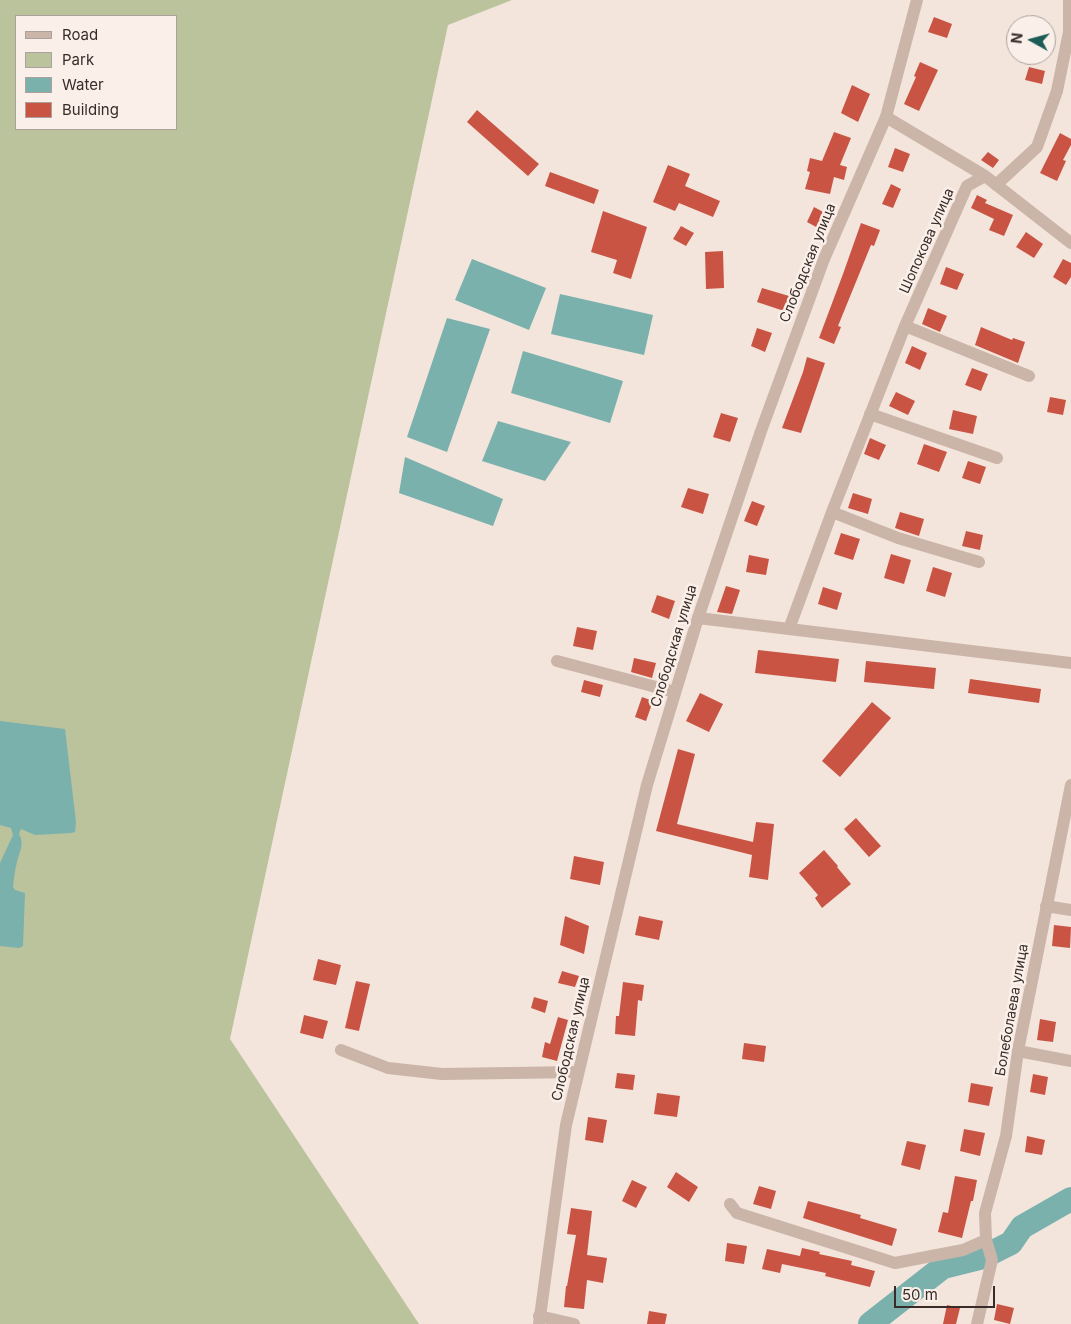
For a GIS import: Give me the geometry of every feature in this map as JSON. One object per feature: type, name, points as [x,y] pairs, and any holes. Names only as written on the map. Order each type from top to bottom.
[{"type":"street","name":"Слободская улица","points":[[539,1320],[566,1125],[647,785],[698,618],[761,431],[824,258],[886,117],[917,0]]},
{"type":"street","points":[[996,185],[1037,147],[1057,91],[1069,32],[1069,0]]},
{"type":"street","points":[[886,117],[985,176],[1071,243]]},
{"type":"street","name":"Шопокова улица","points":[[790,629],[832,512],[905,326],[967,186],[985,176]]},
{"type":"street","points":[[905,326],[1029,376]]},
{"type":"street","points":[[870,414],[997,458]]},
{"type":"street","points":[[832,512],[898,538],[979,562]]},
{"type":"street","points":[[698,618],[1071,663]]},
{"type":"street","points":[[557,661],[675,692]]},
{"type":"street","name":"Болеболаева улица","points":[[977,1324],[992,1260],[986,1240],[985,1213],[1006,1136],[1018,1051],[1071,785]]},
{"type":"street","points":[[1046,906],[1071,910]]},
{"type":"street","points":[[341,1050],[388,1068],[442,1074],[578,1072]]},
{"type":"street","points":[[1018,1051],[1071,1061]]},
{"type":"street","points":[[730,1204],[737,1213],[895,1262],[963,1250],[986,1240]]},
{"type":"street","points":[[539,1320],[574,1324]]},
{"type":"green space","points":[[0,0],[512,0],[448,25],[230,1039],[419,1324],[0,1324]]},
{"type":"water","points":[[472,259],[546,288],[529,330],[455,300]]},
{"type":"water","points":[[560,294],[653,315],[644,355],[551,334]]},
{"type":"water","points":[[447,318],[490,329],[447,452],[407,437]]},
{"type":"water","points":[[523,351],[623,381],[610,423],[511,393]]},
{"type":"water","points":[[498,421],[571,442],[545,481],[482,461]]},
{"type":"water","points":[[405,457],[503,499],[493,526],[399,493]]},
{"type":"water","points":[[0,721],[65,729],[76,822],[75,832],[71,833],[35,835],[21,829],[19,834],[22,845],[13,887],[15,890],[25,893],[23,946],[19,948],[0,946],[0,863],[13,835],[11,828],[0,825]]},
{"type":"building","points":[[934,17],[952,24],[947,38],[928,32]]},
{"type":"building","points":[[920,62],[938,70],[919,111],[904,104],[916,77],[914,76]]},
{"type":"building","points":[[1029,67],[1045,71],[1042,84],[1025,80]]},
{"type":"building","points":[[852,85],[870,94],[858,122],[841,113]]},
{"type":"building","points":[[477,110],[539,164],[528,176],[467,122]]},
{"type":"building","points":[[834,132],[851,138],[840,165],[847,167],[844,180],[834,177],[830,194],[805,189],[810,172],[807,171],[810,158],[822,161]]},
{"type":"building","points":[[1060,133],[1071,139],[1071,145],[1063,160],[1066,161],[1057,181],[1040,173]]},
{"type":"building","points":[[895,148],[910,154],[903,172],[888,167]]},
{"type":"building","points":[[988,152],[999,160],[993,168],[981,160]]},
{"type":"building","points":[[668,165],[690,174],[685,186],[720,201],[713,217],[679,203],[675,211],[653,202]]},
{"type":"building","points":[[550,172],[599,190],[594,204],[545,186]]},
{"type":"building","points":[[891,184],[901,189],[893,208],[882,204]]},
{"type":"building","points":[[977,195],[987,200],[985,203],[1013,215],[1004,236],[989,230],[994,219],[971,208]]},
{"type":"building","points":[[814,207],[825,213],[818,228],[807,222]]},
{"type":"building","points":[[603,211],[647,227],[631,279],[613,273],[617,260],[591,252]]},
{"type":"building","points":[[861,223],[880,230],[874,246],[871,245],[838,326],[841,327],[834,344],[819,338]]},
{"type":"building","points":[[681,226],[694,233],[686,246],[673,239]]},
{"type":"building","points":[[1026,232],[1043,244],[1034,258],[1016,247]]},
{"type":"building","points":[[723,251],[724,288],[706,289],[705,252]]},
{"type":"building","points":[[1063,259],[1071,263],[1071,277],[1066,285],[1053,277]]},
{"type":"building","points":[[946,267],[964,274],[957,290],[940,284]]},
{"type":"building","points":[[762,288],[789,296],[784,311],[757,302]]},
{"type":"building","points":[[928,308],[947,316],[940,332],[922,324]]},
{"type":"building","points":[[981,327],[1012,340],[1013,338],[1025,342],[1018,363],[975,345]]},
{"type":"building","points":[[757,328],[772,333],[765,352],[751,346]]},
{"type":"building","points":[[912,346],[927,353],[920,370],[905,363]]},
{"type":"building","points":[[807,357],[825,363],[801,433],[782,428]]},
{"type":"building","points":[[972,368],[988,374],[981,391],[965,385]]},
{"type":"building","points":[[896,392],[915,401],[908,415],[889,406]]},
{"type":"building","points":[[1050,397],[1066,400],[1063,415],[1047,412]]},
{"type":"building","points":[[953,410],[977,416],[973,434],[949,429]]},
{"type":"building","points":[[721,413],[738,418],[730,442],[713,437]]},
{"type":"building","points":[[870,438],[886,445],[879,460],[864,454]]},
{"type":"building","points":[[924,444],[947,452],[939,472],[917,464]]},
{"type":"building","points":[[968,461],[986,467],[980,484],[962,478]]},
{"type":"building","points":[[688,488],[709,494],[703,514],[681,507]]},
{"type":"building","points":[[853,493],[872,499],[868,514],[848,508]]},
{"type":"building","points":[[752,501],[765,506],[757,526],[744,521]]},
{"type":"building","points":[[900,512],[924,519],[919,536],[895,528]]},
{"type":"building","points":[[966,531],[983,535],[980,550],[962,546]]},
{"type":"building","points":[[841,533],[860,539],[853,560],[834,554]]},
{"type":"building","points":[[891,554],[911,560],[904,584],[884,578]]},
{"type":"building","points":[[749,555],[769,559],[766,575],[746,572]]},
{"type":"building","points":[[933,567],[952,573],[945,597],[926,591]]},
{"type":"building","points":[[726,586],[740,590],[732,614],[717,612]]},
{"type":"building","points":[[823,587],[842,593],[837,610],[818,604]]},
{"type":"building","points":[[657,595],[675,601],[669,619],[651,612]]},
{"type":"building","points":[[577,627],[597,631],[593,650],[573,646]]},
{"type":"building","points":[[758,650],[839,659],[836,682],[755,673]]},
{"type":"building","points":[[634,658],[656,663],[652,678],[631,672]]},
{"type":"building","points":[[866,661],[936,668],[934,689],[864,682]]},
{"type":"building","points":[[970,679],[1041,689],[1039,703],[968,693]]},
{"type":"building","points":[[584,680],[603,685],[600,697],[581,692]]},
{"type":"building","points":[[700,693],[723,704],[709,732],[686,721]]},
{"type":"building","points":[[642,697],[653,701],[646,721],[635,717]]},
{"type":"building","points":[[872,702],[891,718],[840,777],[822,761]]},
{"type":"building","points":[[678,749],[695,754],[677,824],[753,842],[756,822],[774,824],[768,880],[749,877],[752,855],[656,831]]},
{"type":"building","points":[[856,818],[881,846],[869,857],[844,829]]},
{"type":"building","points":[[824,850],[851,884],[822,908],[815,898],[818,895],[799,873]]},
{"type":"building","points":[[574,856],[604,862],[600,885],[570,879]]},
{"type":"building","points":[[565,916],[589,926],[584,954],[560,945]]},
{"type":"building","points":[[639,916],[663,921],[659,940],[635,935]]},
{"type":"building","points":[[1054,925],[1071,927],[1070,948],[1052,946]]},
{"type":"building","points":[[318,959],[341,965],[336,985],[313,980]]},
{"type":"building","points":[[562,971],[579,976],[575,987],[558,983]]},
{"type":"building","points":[[356,981],[370,984],[359,1031],[345,1028]]},
{"type":"building","points":[[623,982],[644,985],[642,1001],[638,1000],[635,1036],[615,1034],[616,1016],[619,1016]]},
{"type":"building","points":[[534,997],[548,1001],[545,1013],[531,1008]]},
{"type":"building","points":[[304,1015],[328,1021],[323,1039],[300,1033]]},
{"type":"building","points":[[558,1017],[568,1020],[557,1061],[542,1057],[545,1042],[550,1044]]},
{"type":"building","points":[[1040,1019],[1056,1022],[1053,1042],[1037,1040]]},
{"type":"building","points":[[744,1043],[766,1046],[764,1062],[742,1059]]},
{"type":"building","points":[[617,1073],[635,1075],[633,1090],[615,1088]]},
{"type":"building","points":[[1033,1074],[1048,1077],[1045,1095],[1030,1092]]},
{"type":"building","points":[[971,1083],[993,1087],[989,1106],[968,1102]]},
{"type":"building","points":[[657,1093],[680,1096],[677,1117],[654,1114]]},
{"type":"building","points":[[588,1117],[607,1120],[603,1143],[585,1140]]},
{"type":"building","points":[[964,1129],[985,1133],[980,1156],[960,1151]]},
{"type":"building","points":[[1027,1136],[1045,1140],[1042,1155],[1025,1152]]},
{"type":"building","points":[[907,1141],[926,1145],[920,1170],[901,1165]]},
{"type":"building","points":[[676,1172],[698,1187],[689,1202],[667,1187]]},
{"type":"building","points":[[955,1176],[977,1180],[962,1238],[938,1232],[943,1212],[948,1213]]},
{"type":"building","points":[[632,1180],[647,1187],[636,1208],[622,1201]]},
{"type":"building","points":[[759,1186],[776,1191],[771,1209],[753,1204]]},
{"type":"building","points":[[808,1201],[861,1215],[860,1218],[897,1229],[892,1246],[803,1218]]},
{"type":"building","points":[[571,1208],[592,1211],[587,1255],[607,1258],[603,1283],[587,1280],[584,1309],[564,1307],[576,1235],[567,1234]]},
{"type":"building","points":[[727,1243],[747,1246],[744,1264],[725,1261]]},
{"type":"building","points":[[802,1248],[820,1252],[819,1254],[852,1261],[851,1265],[875,1271],[870,1287],[825,1276],[826,1273],[782,1264],[780,1273],[762,1269],[767,1249],[800,1256]]},
{"type":"building","points":[[997,1304],[1014,1308],[1010,1324],[994,1320]]},
{"type":"building","points":[[947,1305],[960,1308],[956,1324],[943,1324]]},
{"type":"building","points":[[649,1311],[667,1314],[665,1324],[647,1324]]},
{"type":"waterway","points":[[870,1324],[943,1267],[983,1257],[1011,1243],[1022,1227],[1071,1199]]}]
